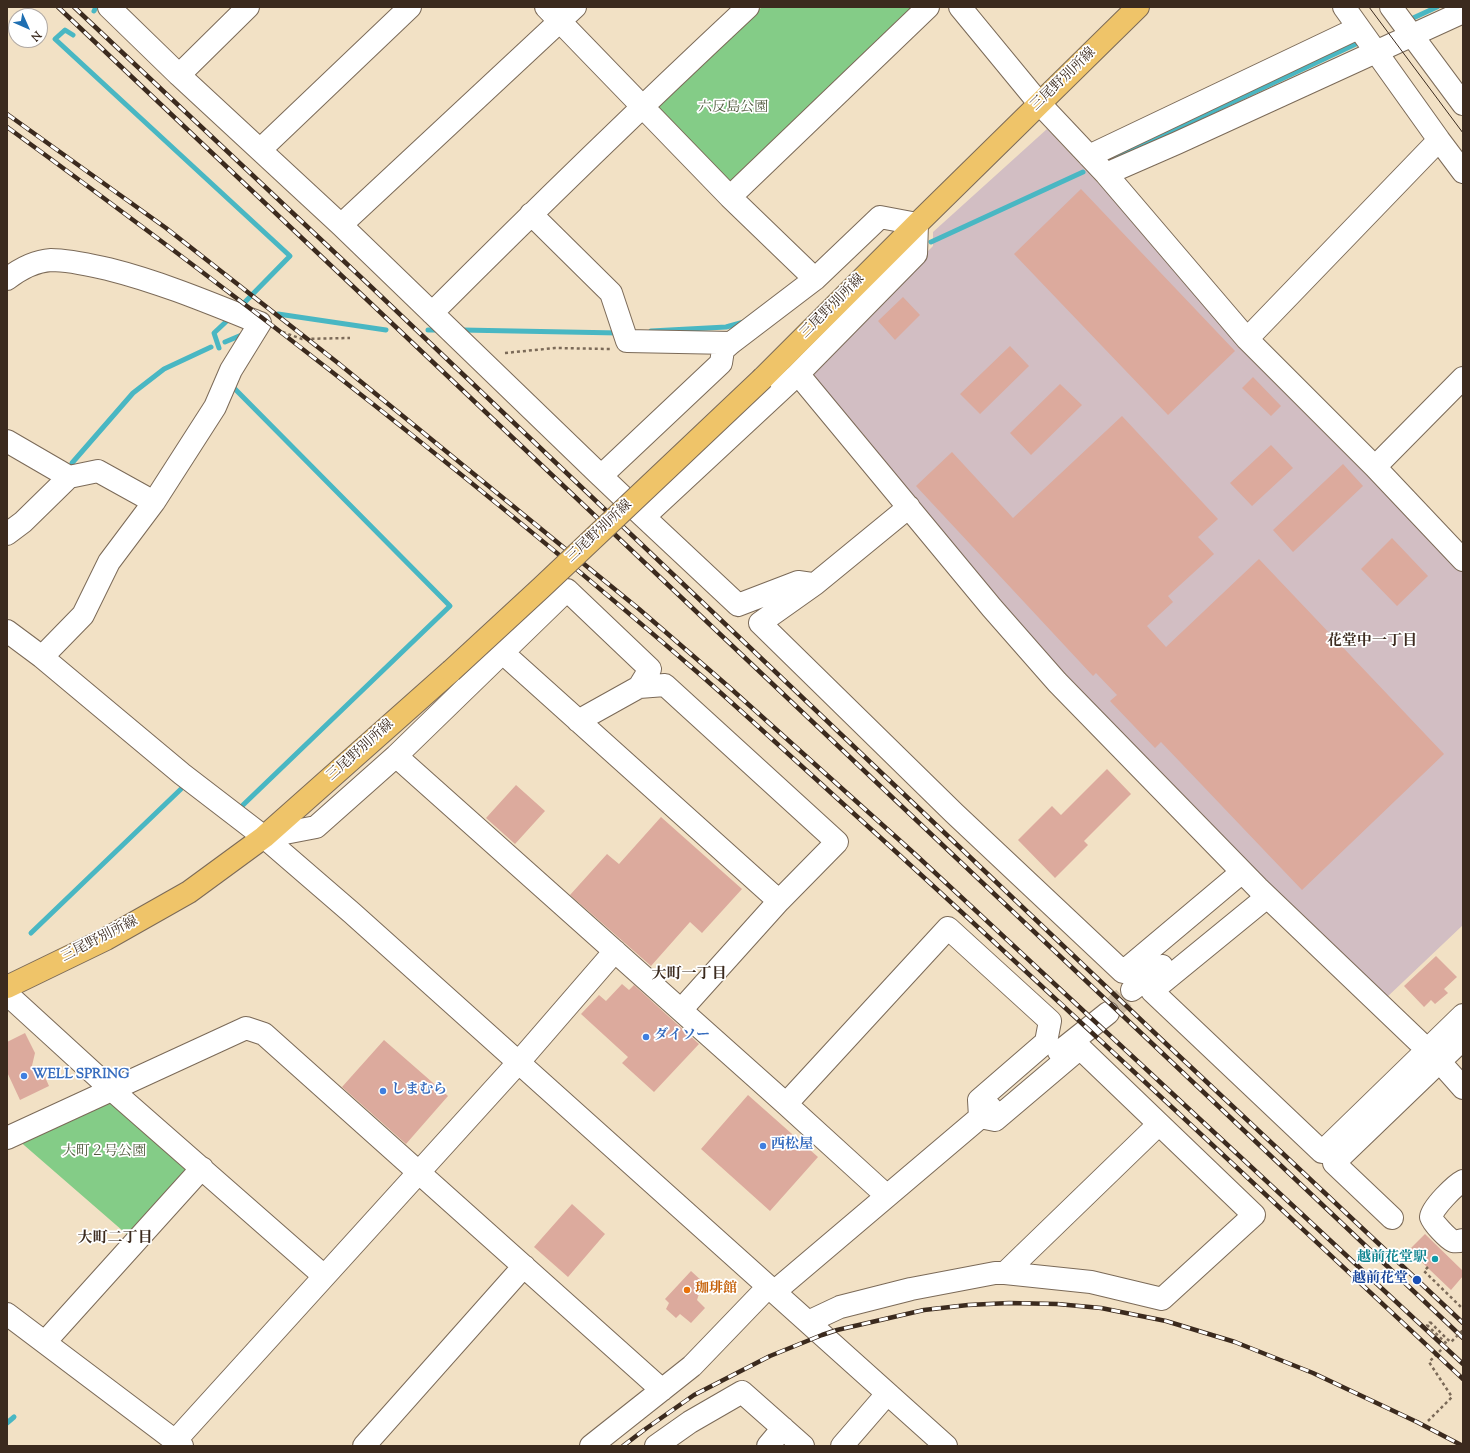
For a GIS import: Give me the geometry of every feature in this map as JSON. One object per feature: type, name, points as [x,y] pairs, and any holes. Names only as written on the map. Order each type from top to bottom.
[{"type":"main road","name":"三尾野別所線","points":[[7,987],[106,939],[189,892],[264,837],[451,671],[548,582],[763,378],[1039,103],[1138,7]]},
{"type":"street","points":[[109,7],[179,75],[341,225],[601,476],[738,605],[798,582],[815,584]]},
{"type":"street","points":[[179,75],[248,7]]},
{"type":"street","points":[[260,150],[410,7]]},
{"type":"street","points":[[432,313],[642,106],[748,7]]},
{"type":"street","points":[[730,197],[928,7]]},
{"type":"street","points":[[960,7],[1039,103],[1106,174],[1247,338],[1375,467],[1463,560]]},
{"type":"street","points":[[1344,7],[1463,172]]},
{"type":"street","points":[[1390,7],[1463,104]]},
{"type":"street","points":[[341,225],[560,12],[642,106],[730,197],[815,279]]},
{"type":"street","points":[[1106,174],[1376,53],[1463,12]]},
{"type":"street","points":[[1089,156],[1358,28]]},
{"type":"street","points":[[1247,338],[1439,140]]},
{"type":"street","points":[[531,214],[611,293],[627,342],[731,343]]},
{"type":"street","points":[[601,476],[721,364],[723,350],[815,279],[880,217],[917,224],[916,254],[798,374],[644,517]]},
{"type":"street","points":[[11,276],[31,264],[50,260],[82,263],[130,274],[198,298],[260,323],[231,370],[215,407],[154,502],[109,562],[83,616],[42,657]]},
{"type":"street","points":[[798,374],[992,608],[1057,682],[1262,893],[1433,1056],[1463,1088]]},
{"type":"street","points":[[1375,467],[1463,378]]},
{"type":"street","points":[[7,441],[70,477]]},
{"type":"street","points":[[7,534],[23,522],[70,477],[98,471],[154,502]]},
{"type":"street","points":[[909,508],[815,584],[760,623],[954,813],[1122,972],[1242,872]]},
{"type":"street","points":[[264,837],[316,828],[396,756],[567,590],[650,668],[640,687]]},
{"type":"street","points":[[7,631],[42,657],[182,774],[264,837],[352,913],[946,1446]]},
{"type":"street","points":[[503,653],[779,901]]},
{"type":"street","points":[[578,720],[640,687],[665,685],[837,842],[779,901],[681,1010]]},
{"type":"street","points":[[396,756],[887,1196]]},
{"type":"street","points":[[1132,990],[1262,893]]},
{"type":"street","points":[[1262,893],[1152,991],[1392,1218]]},
{"type":"street","points":[[786,1104],[948,928],[1050,1021],[1046,1042],[980,1100],[980,1117]]},
{"type":"street","points":[[7,1314],[178,1443],[324,1276],[518,1063],[615,951]]},
{"type":"street","points":[[7,994],[112,1090],[324,1276]]},
{"type":"street","points":[[591,1446],[692,1366],[771,1289],[887,1196],[980,1117],[1108,1013]]},
{"type":"street","points":[[1328,1158],[1433,1056],[1463,1015]]},
{"type":"street","points":[[7,1138],[246,1028],[264,1034],[662,1390]]},
{"type":"street","points":[[1433,1056],[1463,1039]]},
{"type":"street","points":[[808,1322],[840,1306],[910,1289],[996,1273],[1091,1282],[1162,1300],[1254,1216],[1080,1048],[995,1120],[980,1117]]},
{"type":"street","points":[[1005,1273],[1159,1124]]},
{"type":"street","points":[[44,1342],[202,1168]]},
{"type":"street","points":[[1463,1181],[1435,1207],[1431,1217],[1435,1223],[1454,1241],[1458,1242],[1463,1240]]},
{"type":"street","points":[[364,1446],[524,1266]]},
{"type":"street","points":[[656,1446],[690,1422],[742,1392],[803,1446]]},
{"type":"street","points":[[842,1446],[888,1394]]},
{"type":"street","points":[[768,1446],[783,1428]]},
{"type":"path","points":[[260,323],[302,339],[350,338]]},
{"type":"path","points":[[505,353],[532,350]]},
{"type":"path","points":[[1428,1267],[1424,1271],[1463,1309]]},
{"type":"path","points":[[1428,1421],[1452,1397],[1429,1362],[1447,1344],[1427,1325],[1430,1322],[1451,1342],[1463,1330]]},
{"type":"shaded area","points":[[1047,129],[1463,568],[1463,925],[1385,999],[1065,683],[805,375],[933,246],[933,232]]},
{"type":"green space","name":"六反島公園","points":[[762,7],[921,7],[732,187],[654,108]]},
{"type":"green space","name":"大町２号公園","points":[[112,1097],[193,1168],[131,1238],[17,1139]]},
{"type":"building","points":[[1081,189],[1235,351],[1168,415],[1014,254]]},
{"type":"building","points":[[903,297],[920,315],[895,340],[878,321]]},
{"type":"building","points":[[1010,346],[1029,366],[980,414],[960,394]]},
{"type":"building","points":[[1253,377],[1281,406],[1271,416],[1242,388]]},
{"type":"building","points":[[1060,384],[1082,405],[1031,455],[1010,433]]},
{"type":"building","points":[[1122,416],[1218,519],[1198,537],[1214,554],[1168,596],[1173,602],[1147,626],[1166,647],[1259,559],[1444,754],[1302,890],[1161,742],[1155,748],[1110,701],[1117,695],[1096,673],[1093,676],[916,486],[952,452],[1013,518]]},
{"type":"building","points":[[1271,445],[1293,468],[1252,506],[1230,483]]},
{"type":"building","points":[[1343,464],[1363,486],[1293,552],[1273,530]]},
{"type":"building","points":[[1392,538],[1428,576],[1397,606],[1361,569]]},
{"type":"building","points":[[1107,769],[1131,794],[1084,841],[1088,845],[1055,878],[1018,840],[1052,806],[1061,815]]},
{"type":"building","points":[[516,785],[545,811],[515,844],[486,818]]},
{"type":"building","points":[[661,817],[742,889],[702,933],[690,922],[651,966],[570,895],[607,854],[619,864]]},
{"type":"building","points":[[1436,956],[1457,977],[1444,989],[1448,993],[1435,1004],[1431,1000],[1424,1007],[1404,986]]},
{"type":"building","points":[[622,984],[629,990],[634,985],[699,1044],[654,1092],[622,1063],[628,1057],[581,1014],[599,995],[606,1001]]},
{"type":"building","points":[[25,1033],[35,1053],[31,1070],[41,1068],[49,1086],[20,1100],[7,1072],[7,1042]]},
{"type":"building","points":[[384,1040],[448,1096],[406,1144],[342,1087]]},
{"type":"building","points":[[748,1095],[818,1157],[770,1211],[701,1149]]},
{"type":"building","points":[[572,1204],[605,1234],[568,1277],[534,1247]]},
{"type":"building","name":"越前花堂駅","points":[[1425,1234],[1463,1271],[1463,1276],[1451,1290],[1409,1250]]},
{"type":"building","name":"珈琲館","points":[[691,1271],[703,1282],[697,1300],[705,1308],[691,1323],[680,1314],[676,1318],[666,1309],[669,1303],[665,1299]]},
{"type":"waterway","points":[[94,11],[96,7]]},
{"type":"waterway","points":[[1411,19],[1437,7]]},
{"type":"waterway","points":[[73,35],[65,30],[55,39],[290,256],[243,304]]},
{"type":"waterway","points":[[1111,159],[1358,43]]},
{"type":"waterway","points":[[931,242],[1083,172]]},
{"type":"waterway","points":[[278,314],[386,330]]},
{"type":"waterway","points":[[219,348],[214,333],[230,318]]},
{"type":"waterway","points":[[651,331],[726,327],[744,322]]},
{"type":"waterway","points":[[428,330],[439,330]]},
{"type":"waterway","points":[[462,330],[619,333]]},
{"type":"waterway","points":[[225,342],[244,334]]},
{"type":"waterway","points":[[72,463],[133,393],[164,369],[211,347]]},
{"type":"waterway","points":[[234,388],[450,606],[243,805]]},
{"type":"waterway","points":[[31,933],[181,789]]},
{"type":"waterway","points":[[7,1423],[14,1417]]},
{"type":"tunnel","points":[[1108,1013],[1132,990]]},
{"type":"tram line","points":[[1369,7],[1463,133]]},
{"type":"railway","points":[[58,7],[1463,1338]]},
{"type":"railway","points":[[74,7],[366,282],[1160,1038],[1463,1323]]},
{"type":"railway","points":[[7,114],[166,228],[338,363],[639,609],[729,687],[916,855],[1463,1364]]},
{"type":"railway","points":[[7,127],[185,259],[362,395],[535,535],[704,678],[1029,974],[1463,1379]]},
{"type":"railway","points":[[623,1446],[694,1395],[770,1356],[822,1335],[837,1330],[924,1310],[968,1305],[1009,1303],[1057,1304],[1101,1308],[1166,1321],[1235,1342],[1313,1373],[1417,1422],[1463,1446]]},
{"type":"place","name":"ダイソー","points":[[646,1037]]},
{"type":"place","name":"WELL SPRING","points":[[24,1076]]},
{"type":"place","name":"しまむら","points":[[383,1091]]},
{"type":"place","name":"西松屋","points":[[763,1146]]},
{"type":"place","name":"越前花堂駅","points":[[1435,1259]]},
{"type":"place","name":"越前花堂","points":[[1417,1280]]},
{"type":"place","name":"珈琲館","points":[[687,1290]]},
{"type":"district","name":"花堂中一丁目","points":[[1372,642]]},
{"type":"district","name":"大町一丁目","points":[[689,975]]},
{"type":"district","name":"大町二丁目","points":[[115,1239]]}]
